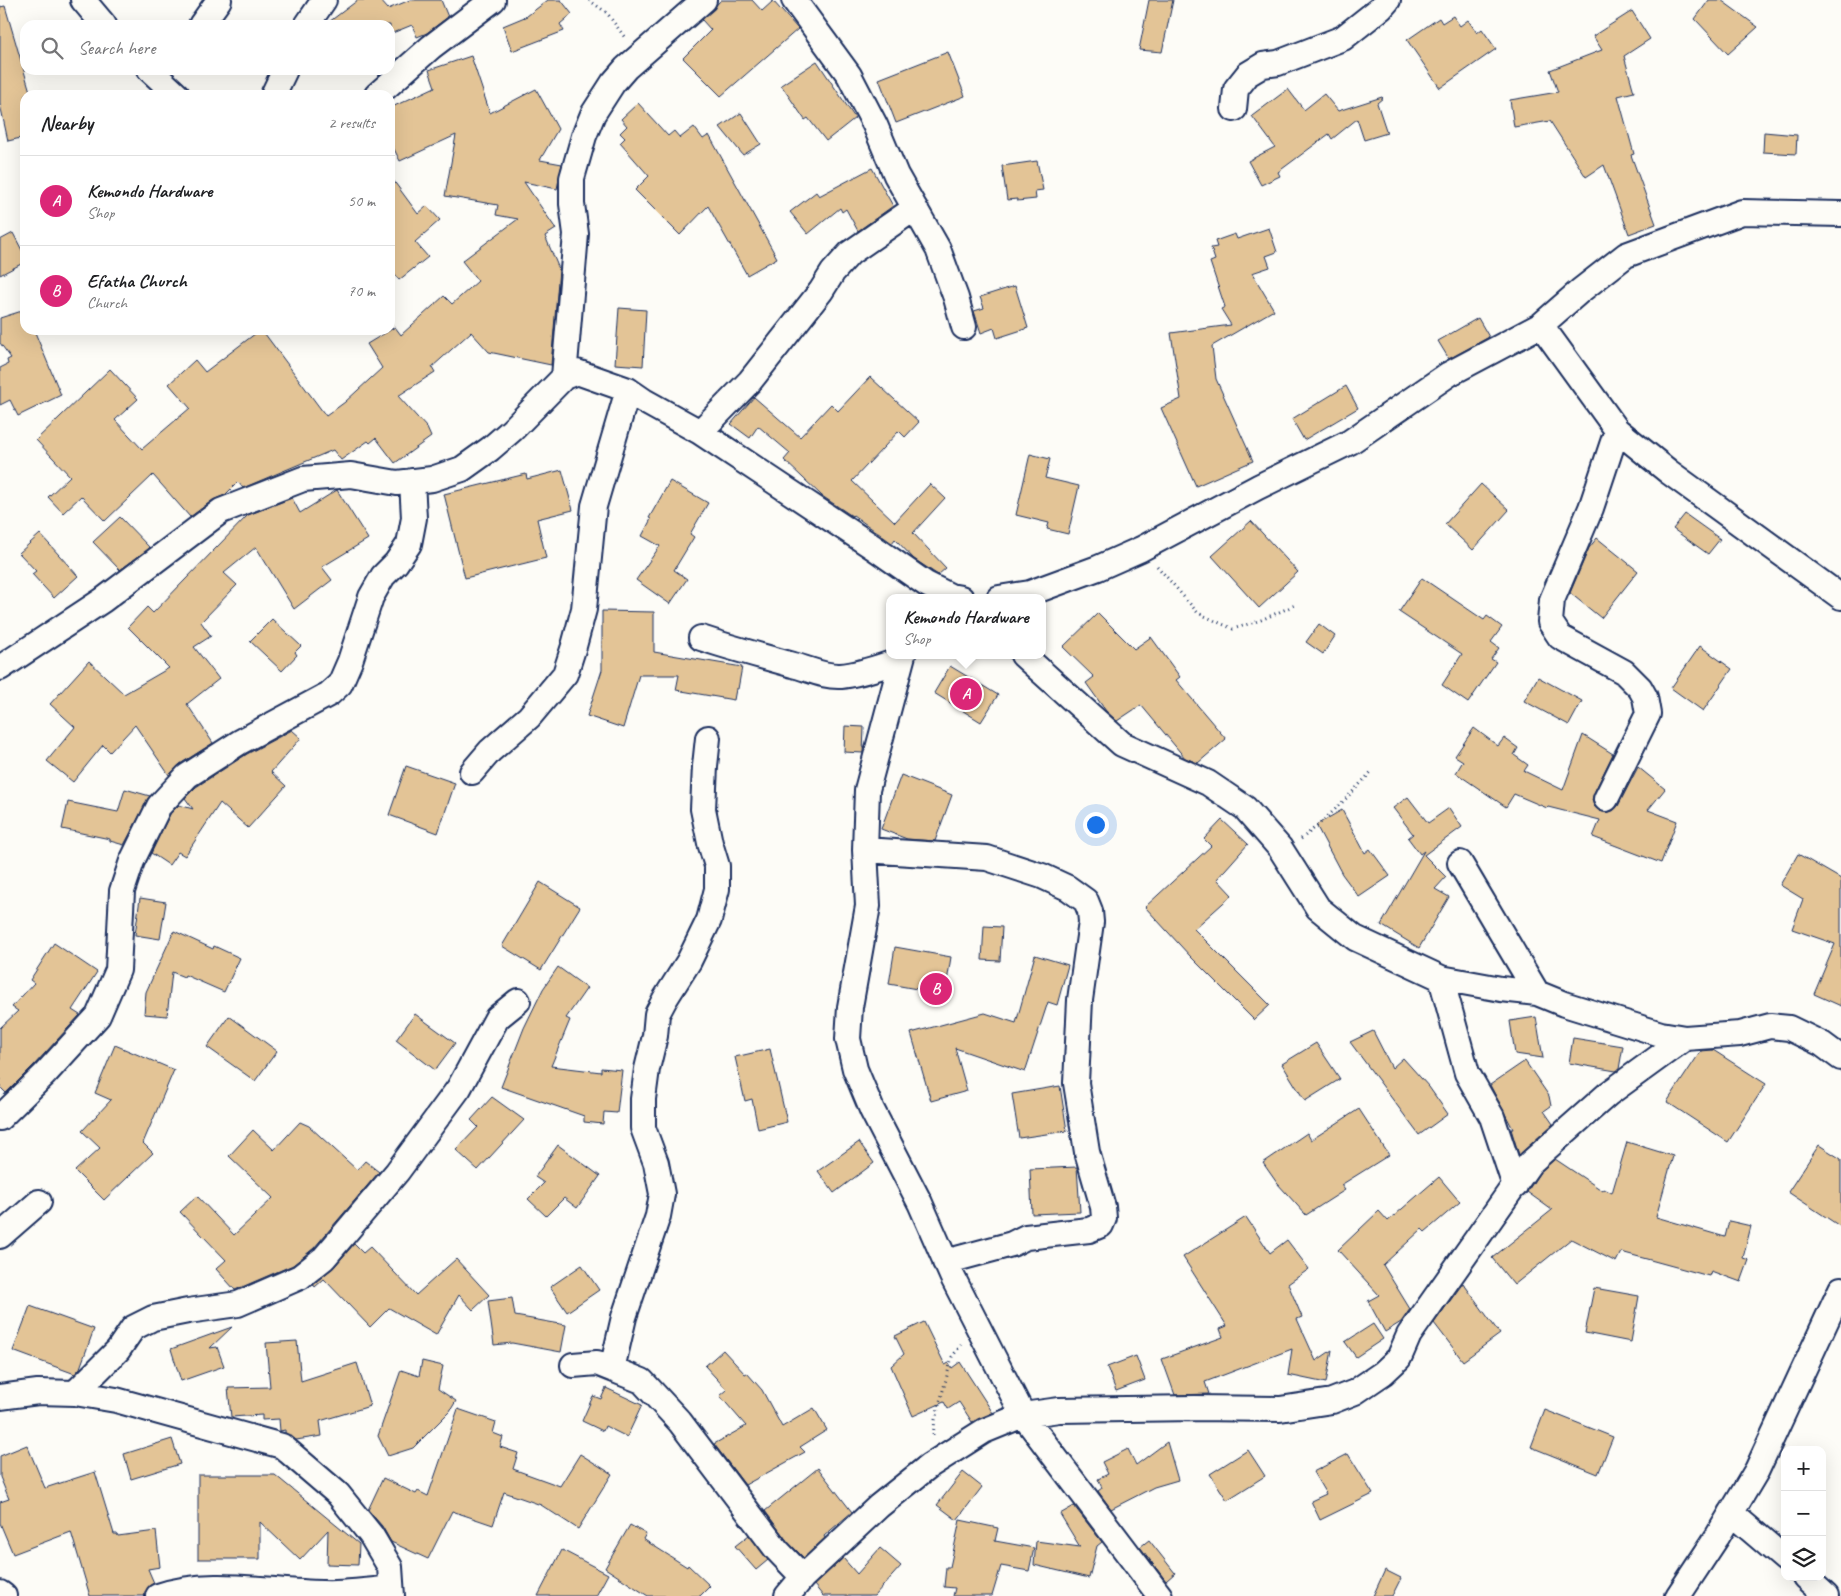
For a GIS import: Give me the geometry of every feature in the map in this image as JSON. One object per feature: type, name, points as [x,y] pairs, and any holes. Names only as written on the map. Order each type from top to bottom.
[{"type":"street","points":[[82,0],[100,20]]},
{"type":"street","points":[[205,20],[219,0]]},
{"type":"street","points":[[311,20],[324,0]]},
{"type":"street","points":[[383,90],[431,48],[492,0]]},
{"type":"street","points":[[564,376],[576,234],[572,204],[572,178],[584,136],[593,114],[613,83],[626,68],[704,0]]},
{"type":"street","points":[[794,0],[849,75],[875,125],[896,175],[938,249],[956,298],[964,327]]},
{"type":"street","points":[[1234,109],[1236,89],[1248,74],[1263,65],[1278,63],[1343,38],[1381,8],[1388,0]]},
{"type":"street","points":[[159,75],[176,85]]},
{"type":"street","points":[[275,90],[283,75]]},
{"type":"street","points":[[700,432],[750,381],[821,291],[833,272],[850,253],[915,208]]},
{"type":"street","points":[[1024,594],[1098,568],[1141,549],[1258,487],[1350,442],[1449,374],[1541,325],[1626,255],[1742,212],[1841,214]]},
{"type":"street","points":[[1541,325],[1617,430],[1669,472],[1841,598]]},
{"type":"street","points":[[0,668],[103,600],[221,511],[304,479],[351,475],[397,483],[432,479],[462,469],[512,430],[564,376],[577,372],[628,390],[700,432],[873,547],[924,591],[940,594]]},
{"type":"street","points":[[472,772],[490,751],[529,717],[565,674],[584,609],[594,506],[628,390]]},
{"type":"street","points":[[1606,799],[1648,714],[1645,697],[1640,688],[1624,672],[1560,637],[1550,622],[1552,600],[1591,508],[1617,430]]},
{"type":"street","points":[[0,1118],[44,1075],[98,1016],[118,970],[122,892],[132,860],[159,806],[187,776],[240,742],[329,694],[340,684],[350,661],[371,597],[384,576],[409,544],[414,518],[412,481]]},
{"type":"street","points":[[701,638],[743,652],[825,674],[840,676],[871,670],[899,659]]},
{"type":"street","points":[[902,659],[867,790],[865,850],[868,906],[850,1007],[848,1039],[855,1069],[872,1110],[920,1203],[945,1262],[1023,1415],[1160,1596]]},
{"type":"street","points":[[1027,659],[1122,744],[1208,783],[1245,808],[1280,848],[1318,908],[1355,938],[1441,978],[1501,989],[1537,992],[1564,1004],[1661,1034],[1685,1038],[1740,1034],[1770,1026],[1789,1028],[1822,1044],[1841,1058]]},
{"type":"street","points":[[612,1369],[624,1317],[658,1216],[662,1194],[656,1163],[643,1128],[645,1084],[656,1036],[657,1014],[689,961],[709,920],[717,889],[718,866],[710,843],[703,809],[708,738]]},
{"type":"street","points":[[865,850],[986,858],[1042,876],[1068,888],[1086,901],[1090,911],[1091,922],[1080,1000],[1076,1083],[1087,1152],[1103,1208],[1104,1218],[1101,1225],[1089,1230],[1026,1237],[1012,1244],[945,1262]]},
{"type":"street","points":[[1460,863],[1537,992]]},
{"type":"street","points":[[1441,978],[1466,1073],[1492,1117],[1515,1186]]},
{"type":"street","points":[[75,1393],[118,1350],[133,1328],[153,1318],[238,1304],[300,1277],[324,1258],[397,1172],[459,1088],[497,1018],[518,1001]]},
{"type":"street","points":[[788,1596],[803,1577],[879,1506],[929,1466],[984,1431],[1023,1415],[1059,1410],[1087,1409],[1280,1409],[1332,1401],[1355,1392],[1383,1373],[1398,1358],[1409,1335],[1530,1163],[1608,1094],[1685,1038]]},
{"type":"street","points":[[0,1236],[39,1202]]},
{"type":"street","points":[[1678,1596],[1757,1470],[1841,1289]]},
{"type":"street","points":[[573,1365],[597,1363],[642,1381],[680,1422],[777,1550],[803,1577]]},
{"type":"street","points":[[0,1398],[38,1392],[75,1393],[116,1400],[282,1446],[338,1494],[371,1534],[390,1567],[392,1592],[324,1594],[197,1587],[158,1596]]},
{"type":"street","points":[[1731,1513],[1781,1556]]},
{"type":"street","points":[[1810,1581],[1826,1596]]},
{"type":"street","points":[[0,1593],[4,1596]]},
{"type":"path","points":[[589,0],[607,13],[640,56]]},
{"type":"path","points":[[1141,549],[1198,613],[1233,629],[1261,620],[1295,605]]},
{"type":"path","points":[[1280,848],[1295,843],[1317,827],[1372,771]]},
{"type":"path","points":[[929,1466],[935,1420],[952,1357],[963,1342],[979,1328]]},
{"type":"building","points":[[358,0],[380,0],[388,9],[410,0],[441,0],[448,17],[427,33],[417,37],[412,25],[395,32],[395,20],[332,20]]},
{"type":"building","points":[[548,0],[561,0],[572,14],[560,24],[564,31],[512,51],[503,26],[527,16]]},
{"type":"building","points":[[721,0],[752,0],[762,11],[773,1],[798,29],[721,96],[683,58],[711,30],[702,20]]},
{"type":"building","points":[[1149,0],[1173,0],[1162,52],[1139,50]]},
{"type":"building","points":[[1709,0],[1721,0],[1758,27],[1728,54],[1695,19]]},
{"type":"building","points":[[5,6],[20,57],[20,75],[25,75],[30,90],[20,90],[20,138],[8,141],[0,104],[0,7]]},
{"type":"building","points":[[1632,11],[1650,39],[1624,56],[1634,92],[1618,96],[1634,154],[1631,155],[1656,224],[1629,234],[1604,165],[1586,177],[1550,121],[1514,127],[1510,100],[1558,92],[1550,70],[1602,50],[1593,36]]},
{"type":"building","points":[[1453,16],[1460,26],[1468,20],[1477,33],[1482,29],[1496,49],[1440,88],[1407,40],[1439,18],[1442,23]]},
{"type":"building","points":[[948,52],[965,96],[896,123],[879,79]]},
{"type":"building","points":[[471,56],[490,113],[536,89],[558,129],[540,160],[562,164],[557,189],[524,182],[556,229],[545,236],[559,269],[551,365],[489,352],[471,332],[432,367],[435,372],[398,396],[427,428],[431,437],[395,463],[376,438],[370,443],[368,441],[341,460],[333,450],[243,488],[238,482],[225,495],[213,500],[190,517],[153,475],[105,521],[81,496],[63,513],[48,497],[70,476],[36,440],[110,369],[138,399],[115,420],[142,449],[190,408],[169,384],[195,360],[205,372],[253,335],[266,335],[326,416],[345,402],[382,368],[367,344],[382,335],[395,335],[395,327],[401,335],[444,296],[452,304],[478,281],[462,261],[518,219],[496,215],[498,205],[445,196],[456,135],[400,161],[395,151],[395,106],[435,87],[429,70]]},
{"type":"building","points":[[817,61],[855,118],[826,141],[808,118],[805,120],[781,85]]},
{"type":"building","points":[[1288,89],[1304,110],[1324,94],[1338,111],[1382,97],[1377,103],[1387,133],[1364,140],[1357,119],[1332,139],[1329,134],[1278,172],[1280,176],[1261,185],[1248,161],[1275,147],[1252,116]]},
{"type":"building","points":[[638,103],[668,136],[674,131],[680,138],[694,127],[703,139],[709,135],[777,258],[747,275],[708,206],[680,235],[635,190],[649,176],[620,143],[625,138],[620,133],[627,126],[621,119]]},
{"type":"building","points":[[741,113],[761,144],[743,155],[720,127]]},
{"type":"building","points":[[1764,132],[1797,135],[1796,154],[1763,152]]},
{"type":"building","points":[[1037,161],[1043,190],[1035,191],[1036,199],[1007,200],[1002,166]]},
{"type":"building","points":[[872,168],[893,206],[858,231],[846,209],[842,212],[840,208],[808,234],[790,212],[816,192],[819,196]]},
{"type":"building","points":[[395,183],[418,214],[427,206],[440,220],[415,242],[428,257],[399,280],[395,275]]},
{"type":"building","points":[[1269,228],[1277,252],[1266,256],[1270,267],[1252,273],[1274,310],[1212,346],[1216,379],[1253,461],[1196,486],[1161,408],[1181,399],[1171,333],[1231,325],[1221,309],[1225,307],[1210,262],[1215,260],[1211,248],[1217,247],[1215,241],[1235,234],[1237,239]]},
{"type":"building","points":[[13,233],[20,246],[20,265],[0,275],[0,240]]},
{"type":"building","points":[[1015,286],[1028,328],[997,338],[994,328],[981,333],[974,311],[984,308],[980,297]]},
{"type":"building","points":[[619,308],[646,310],[643,366],[615,364]]},
{"type":"building","points":[[20,312],[20,335],[36,335],[61,395],[18,416],[10,400],[0,405],[0,368],[8,364],[7,360],[11,358],[0,343],[0,318]]},
{"type":"building","points":[[1478,318],[1489,337],[1449,359],[1438,341]]},
{"type":"building","points":[[870,377],[919,422],[905,437],[899,431],[852,481],[895,522],[930,484],[945,498],[913,533],[946,568],[938,575],[914,559],[895,539],[892,543],[853,515],[822,496],[784,460],[790,453],[758,426],[750,438],[731,424],[754,397],[800,437],[831,404],[838,411]]},
{"type":"building","points":[[1346,386],[1358,408],[1304,440],[1292,419]]},
{"type":"building","points":[[1030,454],[1050,459],[1045,478],[1079,486],[1068,534],[1047,529],[1049,523],[1016,515]]},
{"type":"building","points":[[562,470],[573,510],[537,519],[546,558],[465,578],[444,494],[526,474],[527,479]]},
{"type":"building","points":[[670,481],[708,503],[690,534],[694,537],[674,570],[687,579],[670,604],[636,580],[660,546],[642,536],[651,519],[649,518]]},
{"type":"building","points":[[1481,484],[1509,510],[1473,550],[1445,524]]},
{"type":"building","points":[[337,490],[368,539],[322,567],[332,580],[294,609],[256,547],[224,573],[237,585],[201,622],[211,636],[194,647],[219,679],[187,704],[213,743],[180,764],[169,775],[135,725],[110,752],[103,745],[73,782],[47,761],[75,727],[50,704],[89,661],[124,694],[169,668],[128,627],[147,607],[153,613],[248,515],[292,498],[300,513]]},
{"type":"building","points":[[1685,514],[1720,539],[1708,554],[1673,529]]},
{"type":"building","points":[[120,517],[150,548],[120,570],[93,542]]},
{"type":"building","points":[[1251,521],[1298,572],[1259,608],[1212,556]]},
{"type":"building","points":[[40,534],[78,576],[54,598],[32,574],[36,571],[19,553]]},
{"type":"building","points":[[1597,538],[1638,571],[1601,618],[1570,593],[1589,548]]},
{"type":"building","points":[[1422,578],[1484,620],[1487,616],[1502,627],[1491,642],[1499,648],[1491,659],[1496,662],[1468,703],[1442,685],[1462,654],[1399,612]]},
{"type":"building","points":[[602,611],[654,612],[654,652],[742,667],[734,700],[676,690],[679,675],[639,675],[623,728],[587,716],[602,670]]},
{"type":"building","points":[[1098,613],[1134,649],[1151,637],[1180,677],[1176,680],[1226,739],[1198,763],[1185,758],[1141,705],[1117,721],[1106,711],[1086,683],[1094,677],[1063,647]]},
{"type":"building","points":[[272,619],[301,646],[295,652],[297,655],[282,671],[250,641]]},
{"type":"building","points":[[1319,624],[1335,636],[1323,654],[1306,642]]},
{"type":"building","points":[[1700,646],[1732,669],[1703,711],[1671,688]]},
{"type":"building","points":[[950,666],[998,695],[981,722],[934,693]]},
{"type":"building","points":[[1538,677],[1582,701],[1569,725],[1524,701]]},
{"type":"building","points":[[845,726],[864,727],[863,753],[844,752]]},
{"type":"building","points":[[1474,728],[1498,746],[1504,738],[1518,748],[1514,755],[1528,765],[1524,771],[1563,790],[1583,735],[1613,754],[1592,800],[1594,806],[1600,811],[1607,813],[1618,806],[1638,767],[1665,789],[1648,810],[1677,821],[1661,863],[1593,837],[1600,820],[1547,808],[1514,794],[1506,807],[1456,773],[1463,761],[1455,756]]},
{"type":"building","points":[[292,730],[301,738],[271,772],[286,786],[248,828],[220,803],[185,856],[178,852],[169,865],[151,853],[170,814],[179,805],[193,809],[185,798],[196,787],[247,754]]},
{"type":"building","points":[[406,766],[455,783],[438,833],[389,815]]},
{"type":"building","points":[[901,775],[952,795],[935,841],[907,839],[881,829]]},
{"type":"building","points":[[125,789],[150,796],[124,845],[110,841],[110,839],[62,829],[68,802],[118,812]]},
{"type":"building","points":[[1408,797],[1428,823],[1449,808],[1462,827],[1424,855],[1446,877],[1435,889],[1449,897],[1419,948],[1381,925],[1424,851],[1420,854],[1408,838],[1413,834],[1393,808]]},
{"type":"building","points":[[1342,810],[1365,853],[1370,849],[1390,876],[1359,897],[1342,874],[1316,825]]},
{"type":"building","points":[[1222,820],[1248,844],[1217,879],[1232,895],[1194,929],[1270,1005],[1254,1020],[1190,956],[1145,907],[1211,846],[1204,839]]},
{"type":"building","points":[[1798,854],[1841,879],[1841,1006],[1814,994],[1835,944],[1792,929],[1803,899],[1780,885]]},
{"type":"building","points":[[540,882],[580,907],[541,970],[502,946]]},
{"type":"building","points":[[140,898],[166,902],[160,939],[135,935]]},
{"type":"building","points":[[984,926],[1002,927],[1000,961],[982,960]]},
{"type":"building","points":[[174,931],[213,949],[214,946],[240,958],[224,992],[185,975],[184,977],[172,972],[167,1016],[144,1014],[146,992]]},
{"type":"building","points":[[54,943],[97,972],[72,1010],[80,1015],[6,1093],[0,1087],[0,1028],[18,1011],[12,1007],[34,983],[30,980]]},
{"type":"building","points":[[895,947],[951,957],[945,994],[889,984]]},
{"type":"building","points":[[1035,955],[1068,965],[1057,1005],[1048,1002],[1025,1072],[955,1048],[967,1091],[931,1101],[911,1033],[985,1013],[1016,1023]]},
{"type":"building","points":[[558,967],[587,988],[566,1018],[570,1020],[551,1066],[601,1072],[601,1068],[622,1070],[617,1113],[604,1112],[603,1124],[584,1122],[584,1116],[501,1087],[524,1028],[543,989]]},
{"type":"building","points":[[415,1014],[455,1043],[435,1070],[396,1040]]},
{"type":"building","points":[[229,1016],[277,1051],[255,1081],[207,1047]]},
{"type":"building","points":[[1536,1017],[1543,1058],[1515,1054],[1510,1021]]},
{"type":"building","points":[[1373,1031],[1392,1068],[1403,1058],[1429,1087],[1448,1114],[1419,1135],[1350,1042]]},
{"type":"building","points":[[1573,1038],[1623,1046],[1619,1069],[1616,1071],[1569,1063]]},
{"type":"building","points":[[1316,1043],[1340,1079],[1305,1101],[1282,1064]]},
{"type":"building","points":[[115,1045],[174,1070],[143,1143],[153,1153],[104,1200],[75,1171],[100,1148],[82,1131],[111,1100],[95,1093]]},
{"type":"building","points":[[770,1049],[787,1122],[758,1129],[752,1099],[745,1101],[735,1057]]},
{"type":"building","points":[[1713,1050],[1766,1084],[1728,1142],[1667,1102],[1701,1051]]},
{"type":"building","points":[[1525,1061],[1549,1096],[1551,1106],[1544,1111],[1553,1124],[1519,1155],[1511,1129],[1513,1129],[1490,1085]]},
{"type":"building","points":[[1060,1086],[1067,1131],[1019,1138],[1012,1094]]},
{"type":"building","points":[[492,1097],[524,1120],[478,1170],[456,1150],[478,1127],[471,1120]]},
{"type":"building","points":[[1359,1109],[1389,1155],[1341,1185],[1345,1190],[1306,1215],[1277,1183],[1263,1163],[1307,1133],[1311,1140]]},
{"type":"building","points":[[300,1122],[309,1126],[357,1170],[365,1161],[379,1172],[314,1248],[293,1265],[235,1290],[216,1269],[226,1260],[180,1212],[197,1196],[234,1235],[273,1198],[229,1156],[253,1130],[274,1150]]},
{"type":"building","points":[[859,1142],[874,1163],[834,1193],[818,1171]]},
{"type":"building","points":[[1627,1142],[1673,1156],[1656,1217],[1725,1237],[1729,1221],[1751,1226],[1743,1258],[1749,1260],[1741,1282],[1711,1271],[1709,1276],[1621,1252],[1616,1262],[1571,1239],[1514,1285],[1492,1258],[1552,1210],[1527,1192],[1540,1172],[1555,1159],[1603,1191],[1604,1189],[1612,1193]]},
{"type":"building","points":[[558,1145],[600,1176],[577,1208],[564,1198],[546,1216],[528,1199],[544,1183],[535,1177]]},
{"type":"building","points":[[1819,1145],[1841,1159],[1841,1227],[1788,1192]]},
{"type":"building","points":[[1077,1167],[1080,1212],[1032,1214],[1030,1169]]},
{"type":"building","points":[[1439,1177],[1460,1202],[1425,1232],[1422,1229],[1383,1265],[1410,1309],[1401,1322],[1385,1332],[1368,1301],[1379,1295],[1338,1250],[1379,1211],[1388,1221]]},
{"type":"building","points":[[1246,1217],[1270,1253],[1287,1240],[1309,1269],[1288,1284],[1302,1317],[1297,1319],[1316,1361],[1332,1350],[1326,1383],[1288,1375],[1292,1349],[1205,1382],[1209,1394],[1175,1395],[1162,1359],[1223,1337],[1220,1329],[1227,1326],[1183,1257]]},
{"type":"building","points":[[354,1244],[363,1253],[370,1247],[416,1295],[456,1259],[489,1295],[473,1310],[459,1295],[436,1335],[389,1308],[370,1327],[324,1279],[315,1287],[313,1284],[334,1267]]},
{"type":"building","points":[[582,1265],[599,1290],[567,1312],[550,1287]]},
{"type":"building","points":[[1463,1283],[1500,1334],[1463,1361],[1434,1323]]},
{"type":"building","points":[[1594,1288],[1639,1296],[1631,1342],[1585,1333]]},
{"type":"building","points":[[512,1298],[515,1316],[566,1325],[561,1352],[512,1343],[494,1345],[488,1301]]},
{"type":"building","points":[[30,1306],[94,1329],[80,1368],[75,1374],[13,1351]]},
{"type":"building","points":[[924,1322],[945,1365],[949,1363],[952,1368],[960,1362],[993,1413],[972,1422],[959,1402],[948,1409],[944,1402],[913,1416],[891,1366],[904,1354],[895,1336]]},
{"type":"building","points":[[1373,1324],[1383,1339],[1356,1357],[1345,1342]]},
{"type":"building","points":[[232,1327],[210,1348],[217,1347],[224,1366],[181,1381],[171,1349]]},
{"type":"building","points":[[297,1341],[301,1381],[357,1363],[370,1406],[320,1421],[322,1436],[296,1440],[285,1433],[285,1430],[280,1431],[279,1419],[262,1420],[262,1415],[231,1417],[228,1388],[270,1387],[266,1343]]},
{"type":"building","points":[[723,1350],[762,1390],[782,1427],[814,1408],[827,1430],[800,1447],[805,1452],[745,1485],[714,1444],[746,1426],[720,1396],[727,1390],[705,1366]]},
{"type":"building","points":[[1136,1356],[1145,1380],[1116,1391],[1107,1367]]},
{"type":"building","points":[[422,1361],[443,1366],[438,1389],[456,1401],[450,1411],[413,1448],[388,1456],[378,1436],[401,1370],[419,1376]]},
{"type":"building","points":[[606,1388],[642,1405],[627,1437],[605,1426],[603,1431],[582,1421],[593,1396],[601,1399]]},
{"type":"building","points":[[458,1409],[496,1422],[493,1433],[503,1437],[500,1447],[518,1453],[513,1469],[560,1486],[580,1454],[612,1474],[578,1529],[541,1505],[504,1492],[493,1525],[452,1511],[428,1559],[391,1542],[382,1526],[368,1510],[383,1478],[416,1494],[418,1491],[428,1496]]},
{"type":"building","points":[[1545,1410],[1613,1437],[1598,1474],[1531,1447]]},
{"type":"building","points":[[172,1439],[180,1464],[131,1479],[124,1454]]},
{"type":"building","points":[[1167,1442],[1178,1480],[1154,1487],[1111,1509],[1098,1491],[1102,1488],[1098,1479],[1108,1474],[1102,1462],[1128,1449],[1136,1465]]},
{"type":"building","points":[[27,1445],[45,1488],[95,1472],[114,1534],[118,1536],[156,1531],[160,1567],[148,1569],[154,1583],[148,1587],[145,1596],[90,1596],[71,1532],[13,1554],[0,1523],[0,1502],[9,1499],[0,1477],[0,1456]]},
{"type":"building","points":[[1248,1450],[1265,1476],[1227,1500],[1210,1474]]},
{"type":"building","points":[[1348,1454],[1373,1494],[1320,1520],[1311,1501],[1326,1494],[1313,1472]]},
{"type":"building","points":[[818,1468],[852,1512],[824,1536],[825,1538],[804,1558],[787,1541],[765,1511]]},
{"type":"building","points":[[963,1472],[982,1487],[957,1520],[937,1505]]},
{"type":"building","points":[[198,1475],[275,1475],[359,1544],[358,1565],[327,1564],[328,1530],[300,1560],[260,1522],[260,1559],[198,1559]]},
{"type":"building","points":[[1074,1506],[1102,1542],[1097,1546],[1089,1578],[1034,1565],[1036,1541],[1080,1547],[1060,1514]]},
{"type":"building","points":[[960,1520],[998,1528],[995,1541],[1034,1548],[1029,1571],[1001,1566],[992,1596],[953,1596],[955,1588],[944,1587],[946,1567],[950,1567]]},
{"type":"building","points":[[630,1525],[646,1534],[643,1539],[687,1567],[688,1565],[710,1586],[700,1596],[648,1596],[605,1568]]},
{"type":"building","points":[[749,1535],[768,1560],[756,1570],[735,1546]]},
{"type":"building","points":[[1149,1540],[1175,1573],[1166,1581],[1140,1547]]},
{"type":"building","points":[[880,1548],[901,1566],[874,1596],[823,1596],[814,1585],[843,1558],[857,1574]]},
{"type":"building","points":[[562,1550],[608,1574],[596,1596],[538,1596]]},
{"type":"building","points":[[1385,1570],[1401,1578],[1392,1596],[1373,1596]]},
{"type":"place","name":"Kemondo Hardware","points":[[966,694]]},
{"type":"place","name":"Efatha Church","points":[[936,989]]}]
